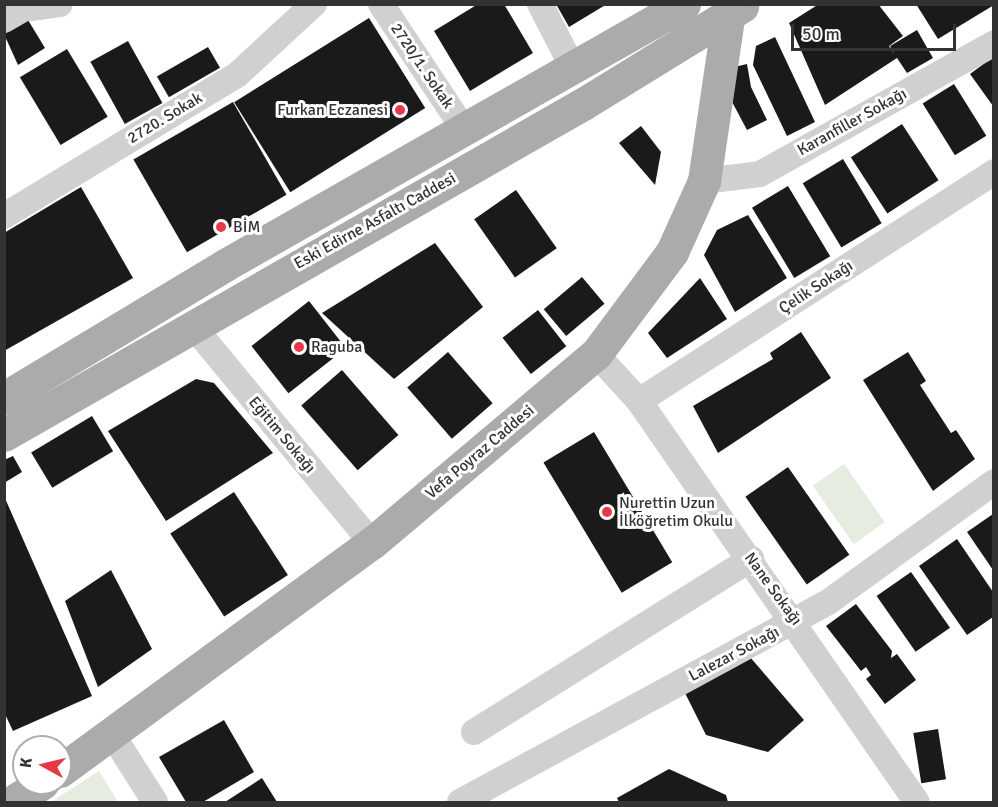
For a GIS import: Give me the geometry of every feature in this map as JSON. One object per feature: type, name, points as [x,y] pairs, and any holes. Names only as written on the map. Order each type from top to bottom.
[{"type":"main road","points":[[4,398],[463,128],[574,70],[684,4]]},
{"type":"main road","name":"Vefa Poyraz Caddesi","points":[[72,763],[113,736],[372,543],[596,354],[672,252],[704,181],[734,7]]},
{"type":"main road","name":"Eski Edirne Asfaltı Caddesi","points":[[4,435],[583,104],[734,7]]},
{"type":"street","points":[[4,20],[32,6],[60,4]]},
{"type":"street","name":"2720. Sokak","points":[[4,216],[237,75],[314,4]]},
{"type":"street","name":"2720/1. Sokak","points":[[381,4],[463,128]]},
{"type":"street","points":[[540,4],[574,70]]},
{"type":"street","name":"Karanfiller Sokağı","points":[[704,181],[760,174],[993,43]]},
{"type":"street","name":"Çelik Sokağı","points":[[639,401],[993,172]]},
{"type":"street","name":"Eğitim Sokağı","points":[[193,326],[372,543]]},
{"type":"street","name":"Nane Sokağı","points":[[596,354],[639,401],[795,620],[917,802]]},
{"type":"street","name":"Lalezar Sokağı","points":[[460,802],[795,620],[993,483]]},
{"type":"street","points":[[474,732],[751,559]]},
{"type":"street","points":[[113,736],[155,802]]},
{"type":"shaded area","points":[[844,464],[885,522],[854,544],[813,486]]},
{"type":"shaded area","points":[[99,771],[118,802],[51,802],[62,795],[72,795],[72,788]]},
{"type":"building","points":[[478,4],[504,4],[533,53],[470,91],[434,31]]},
{"type":"building","points":[[556,4],[607,4],[569,27]]},
{"type":"building","points":[[819,4],[878,4],[903,36],[889,46],[894,54],[890,46],[917,30],[933,58],[907,73],[897,58],[825,105],[789,23]]},
{"type":"building","points":[[916,4],[994,4],[994,5],[938,39]]},
{"type":"building","points":[[369,18],[425,108],[290,192],[234,102]]},
{"type":"building","points":[[28,20],[45,48],[18,65],[4,34]]},
{"type":"building","points":[[775,37],[815,122],[787,136],[753,65],[756,46]]},
{"type":"building","points":[[128,41],[162,103],[125,124],[90,62]]},
{"type":"building","points":[[208,47],[220,68],[169,97],[157,76]]},
{"type":"building","points":[[67,49],[108,117],[61,145],[20,77]]},
{"type":"building","points":[[993,57],[993,106],[970,74]]},
{"type":"building","points":[[747,64],[751,87],[767,120],[747,130],[730,98],[730,68]]},
{"type":"building","points":[[954,84],[986,136],[955,155],[923,104]]},
{"type":"building","points":[[233,102],[286,195],[187,252],[133,160]]},
{"type":"building","points":[[902,124],[938,180],[887,213],[851,157]]},
{"type":"building","points":[[641,126],[661,152],[655,185],[619,143]]},
{"type":"building","points":[[843,159],[882,223],[841,247],[803,183]]},
{"type":"building","points":[[788,186],[830,256],[794,278],[752,208]]},
{"type":"building","points":[[81,187],[133,278],[4,351],[4,233]]},
{"type":"building","points":[[516,190],[557,248],[515,277],[474,219]]},
{"type":"building","points":[[748,215],[787,278],[735,312],[704,255],[717,230]]},
{"type":"building","points":[[435,243],[483,307],[394,379],[322,313]]},
{"type":"building","points":[[582,277],[604,304],[566,336],[544,309]]},
{"type":"building","points":[[700,278],[727,319],[667,358],[648,333]]},
{"type":"building","name":"Raguba","points":[[309,301],[346,348],[288,393],[251,346]]},
{"type":"building","points":[[538,310],[566,346],[531,374],[503,338]]},
{"type":"building","points":[[801,332],[831,378],[718,453],[693,406],[773,359],[770,353]]},
{"type":"building","points":[[448,352],[493,403],[452,439],[407,387]]},
{"type":"building","points":[[908,352],[926,381],[920,385],[951,433],[956,430],[975,459],[933,491],[863,380]]},
{"type":"building","points":[[342,370],[398,435],[358,470],[301,405]]},
{"type":"building","points":[[196,379],[214,383],[273,453],[166,521],[108,431]]},
{"type":"building","points":[[92,416],[113,451],[52,488],[31,453]]},
{"type":"building","name":"Nurettin Uzun İlköğretim Okulu","points":[[594,432],[672,562],[622,593],[543,462]]},
{"type":"building","points":[[13,456],[22,472],[4,483],[4,460]]},
{"type":"building","points":[[788,467],[849,555],[807,584],[745,497]]},
{"type":"building","points":[[234,492],[288,575],[224,616],[170,533]]},
{"type":"building","points":[[4,496],[92,696],[13,731],[4,712]]},
{"type":"building","points":[[993,514],[993,570],[967,532]]},
{"type":"building","points":[[957,539],[993,592],[993,617],[967,635],[919,566]]},
{"type":"building","points":[[111,570],[152,649],[98,687],[65,601]]},
{"type":"building","points":[[911,572],[950,628],[916,652],[877,596]]},
{"type":"building","points":[[856,604],[892,651],[891,658],[897,654],[916,680],[885,704],[866,679],[871,675],[866,667],[861,671],[826,626]]},
{"type":"building","points":[[750,657],[804,720],[768,752],[706,735],[684,691]]},
{"type":"building","points":[[224,720],[254,772],[203,802],[186,802],[159,757]]},
{"type":"building","points":[[938,729],[946,779],[921,783],[913,733]]},
{"type":"building","points":[[669,769],[726,795],[728,802],[619,802],[617,798]]},
{"type":"building","points":[[262,778],[277,802],[225,802]]},
{"type":"place","name":"Furkan Eczanesi","points":[[400,110]]},
{"type":"place","name":"BİM","points":[[221,227]]},
{"type":"place","name":"Raguba","points":[[299,347]]},
{"type":"place","name":"Nurettin Uzun İlköğretim Okulu","points":[[607,512]]}]
